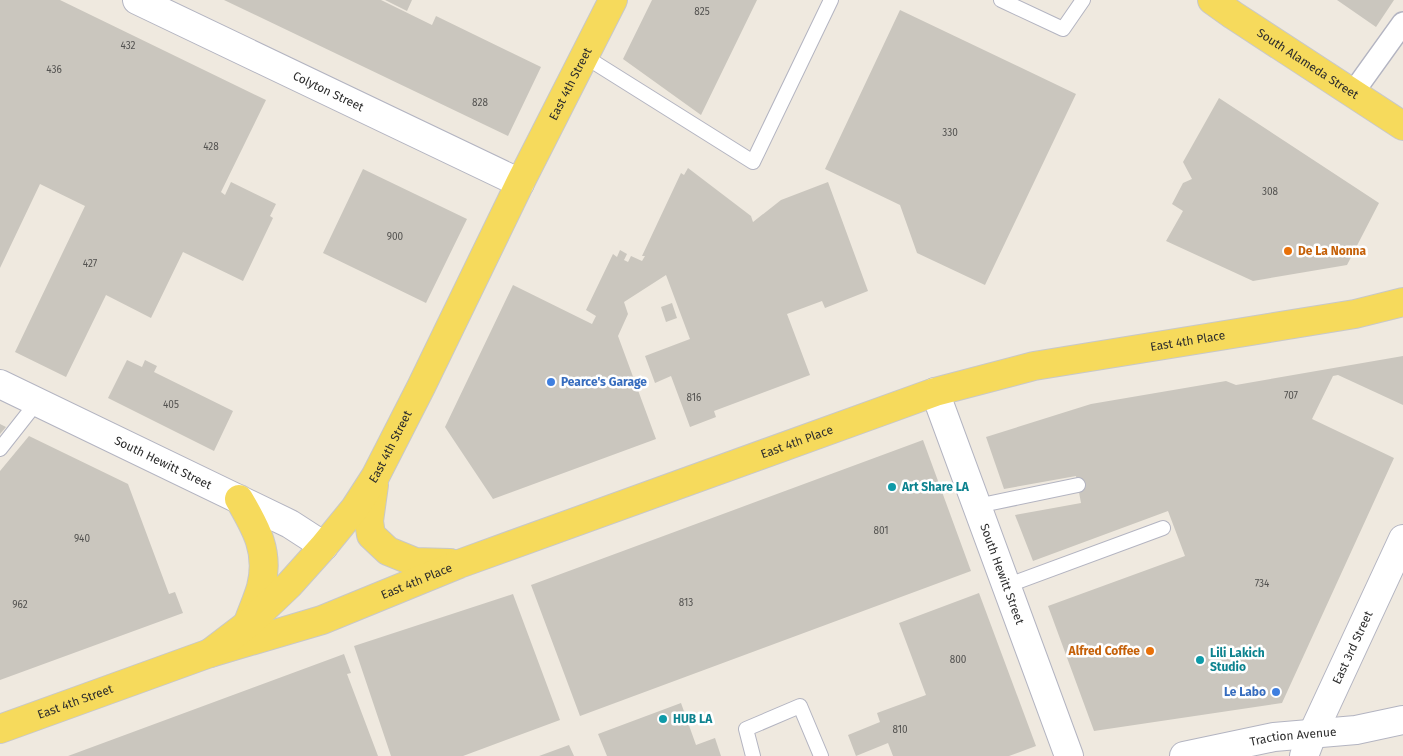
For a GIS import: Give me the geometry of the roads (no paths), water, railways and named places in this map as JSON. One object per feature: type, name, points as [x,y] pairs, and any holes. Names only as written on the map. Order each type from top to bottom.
[{"type":"main road","name":"East 4th Street","points":[[0,729],[210,653],[248,624],[289,585],[324,546],[355,508],[375,477],[422,387],[520,183],[613,0]]},
{"type":"main road","name":"South Alameda Street","points":[[1212,0],[1403,126]]},
{"type":"main road","name":"East 4th Place","points":[[210,653],[322,620],[459,564],[935,392],[1034,366],[1345,316],[1403,302]]},
{"type":"main road","points":[[375,477],[369,520],[372,535],[388,551],[415,562],[459,564]]},
{"type":"main road","points":[[239,499],[262,544],[261,586],[248,624]]},
{"type":"street","name":"Colyton Street","points":[[137,0],[520,183]]},
{"type":"street","points":[[1352,94],[1403,23]]},
{"type":"street","name":"South Hewitt Street","points":[[0,384],[290,524],[324,546]]},
{"type":"street","name":"South Hewitt Street","points":[[935,392],[1069,756]]},
{"type":"street","name":"East 3rd Street","points":[[1308,745],[1402,543]]},
{"type":"street","name":"Traction Avenue","points":[[1184,756],[1274,737],[1308,745],[1356,730],[1403,720]]},
{"type":"lane","points":[[584,56],[753,162],[831,0]]},
{"type":"lane","points":[[1001,0],[1063,29],[1083,0]]},
{"type":"lane","points":[[0,449],[37,402]]},
{"type":"lane","points":[[977,506],[1078,485]]},
{"type":"lane","points":[[1006,586],[1163,528]]},
{"type":"lane","points":[[754,756],[746,729],[800,706],[821,756]]},
{"type":"place","name":"De La Nonna","points":[[1288,251]]},
{"type":"place","name":"Pearce's Garage","points":[[551,382]]},
{"type":"place","name":"Art Share LA","points":[[892,487]]},
{"type":"place","name":"Alfred Coffee","points":[[1150,651]]},
{"type":"place","name":"Lili Lakich Studio","points":[[1200,660]]},
{"type":"place","name":"Le Labo","points":[[1276,692]]},
{"type":"place","name":"HUB LA","points":[[663,719]]}]
